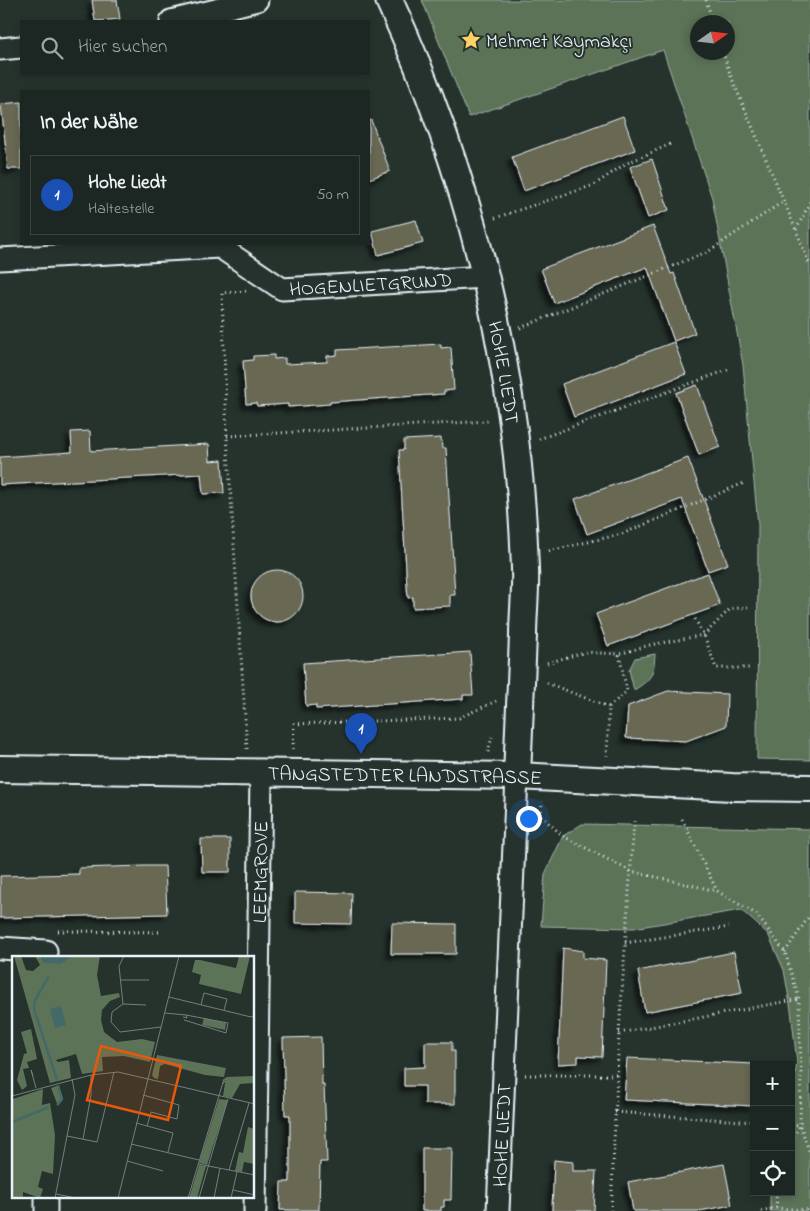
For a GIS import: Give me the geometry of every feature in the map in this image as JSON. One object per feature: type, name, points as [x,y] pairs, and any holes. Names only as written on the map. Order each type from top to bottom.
[{"type":"street","points":[[175,20],[257,0]]},
{"type":"street","name":"HOHE LIEDT","points":[[389,0],[407,39],[439,122],[473,225],[513,420],[525,569],[498,1211]]},
{"type":"street","points":[[0,48],[20,47]]},
{"type":"street","name":"HOGENLIETGRUND","points":[[0,260],[220,247],[282,289],[485,277]]},
{"type":"street","name":"TANGSTEDTER LANDSTRASSE","points":[[0,770],[517,776],[606,782],[810,788]]},
{"type":"street","name":"LEEMGROVE","points":[[254,774],[254,956]]},
{"type":"street","points":[[0,948],[46,951],[46,956]]},
{"type":"street","points":[[46,1198],[46,1211]]},
{"type":"street","name":"LEEMGROVE","points":[[255,1198],[255,1211]]},
{"type":"path","points":[[706,0],[711,15]]},
{"type":"path","points":[[726,60],[810,266]]},
{"type":"path","points":[[495,218],[594,185],[625,164],[674,143]]},
{"type":"path","points":[[520,328],[709,251],[784,201]]},
{"type":"path","points":[[796,230],[810,202]]},
{"type":"path","points":[[254,774],[227,436],[222,293],[282,289]]},
{"type":"path","points":[[538,439],[730,369]]},
{"type":"path","points":[[227,436],[513,420]]},
{"type":"path","points":[[546,552],[622,534],[744,483]]},
{"type":"path","points":[[547,663],[584,652],[619,654],[650,645],[704,635],[730,609],[748,607]]},
{"type":"path","points":[[695,619],[704,635],[716,668],[749,668]]},
{"type":"path","points":[[606,782],[609,707],[627,691],[619,654]]},
{"type":"path","points":[[546,683],[609,707]]},
{"type":"path","points":[[292,774],[294,724],[459,718],[501,699],[500,706]]},
{"type":"path","points":[[487,758],[493,735]]},
{"type":"path","points":[[541,816],[542,798]]},
{"type":"path","points":[[516,817],[541,816],[563,836],[630,871],[718,891],[756,914],[785,952],[799,999],[800,1125],[810,1153]]},
{"type":"path","points":[[682,819],[718,891]]},
{"type":"path","points":[[611,1211],[619,1034],[634,822]]},
{"type":"path","points":[[785,952],[810,915]]},
{"type":"path","points":[[625,943],[729,927]]},
{"type":"path","points":[[48,931],[163,932]]},
{"type":"path","points":[[619,1034],[799,999]]},
{"type":"path","points":[[504,1075],[618,1075]]},
{"type":"path","points":[[615,1112],[750,1122]]},
{"type":"path","points":[[795,1124],[800,1125]]},
{"type":"path","points":[[795,1134],[800,1125]]},
{"type":"path","points":[[776,1196],[776,1210]]},
{"type":"path","points":[[761,1211],[810,1210]]},
{"type":"green space","points":[[422,0],[810,0],[810,760],[757,759],[758,525],[743,365],[712,198],[663,50],[469,117]]},
{"type":"green space","points":[[655,654],[651,675],[645,683],[634,690],[629,670],[635,658]]},
{"type":"green space","points":[[582,824],[810,829],[810,1211],[770,1211],[770,1196],[795,1196],[795,1074],[797,1063],[784,970],[768,934],[741,910],[634,928],[541,926],[545,874],[563,836]]},
{"type":"building","points":[[92,0],[117,0],[120,19],[95,20]]},
{"type":"building","points":[[20,102],[20,169],[8,169],[1,104]]},
{"type":"building","points":[[623,116],[635,150],[524,191],[512,157]]},
{"type":"building","points":[[370,120],[390,171],[370,179]]},
{"type":"building","points":[[652,159],[669,210],[648,218],[630,167]]},
{"type":"building","points":[[416,220],[423,243],[378,255],[372,231]]},
{"type":"building","points":[[653,226],[671,274],[674,273],[695,333],[674,341],[647,267],[554,303],[541,269]]},
{"type":"building","points":[[674,342],[686,374],[574,417],[562,384]]},
{"type":"building","points":[[441,344],[441,348],[451,347],[454,390],[444,391],[444,394],[288,407],[288,404],[257,406],[256,403],[246,404],[243,361],[253,360],[253,356],[274,355],[274,359],[285,358],[285,364],[327,362],[327,356],[337,355],[337,350]]},
{"type":"building","points":[[697,385],[720,447],[699,455],[676,393]]},
{"type":"building","points":[[90,431],[91,451],[209,444],[210,461],[222,460],[224,493],[203,494],[201,474],[0,485],[0,457],[72,452],[71,432]]},
{"type":"building","points":[[441,438],[442,448],[446,448],[455,595],[450,595],[450,606],[413,608],[413,597],[408,598],[399,450],[404,450],[404,440]]},
{"type":"building","points":[[688,458],[728,564],[708,571],[682,499],[587,534],[575,499]]},
{"type":"building","points":[[272,570],[282,570],[291,574],[299,582],[303,596],[299,610],[291,618],[282,622],[272,622],[263,618],[255,610],[251,601],[251,591],[255,582],[263,574]]},
{"type":"building","points":[[708,573],[720,605],[608,646],[596,614]]},
{"type":"building","points":[[470,652],[473,695],[463,695],[463,699],[316,709],[316,705],[306,706],[303,663]]},
{"type":"building","points":[[668,691],[727,694],[726,726],[686,741],[626,738],[628,706]]},
{"type":"building","points":[[201,839],[230,839],[230,872],[202,872]]},
{"type":"building","points":[[165,866],[167,914],[0,918],[0,876],[79,874],[79,868]]},
{"type":"building","points":[[295,892],[352,893],[351,924],[295,923]]},
{"type":"building","points":[[392,923],[456,924],[456,954],[391,954]]},
{"type":"building","points":[[563,948],[583,951],[583,958],[606,960],[602,1057],[578,1056],[578,1063],[558,1064]]},
{"type":"building","points":[[734,952],[742,993],[645,1012],[638,971]]},
{"type":"building","points":[[321,1037],[327,1162],[320,1162],[319,1210],[280,1210],[281,1182],[290,1182],[290,1115],[285,1115],[283,1038]]},
{"type":"building","points":[[425,1042],[452,1042],[452,1051],[455,1051],[455,1104],[425,1104],[425,1086],[404,1086],[404,1068],[425,1067]]},
{"type":"building","points":[[627,1058],[750,1064],[750,1106],[624,1100]]},
{"type":"building","points":[[422,1148],[452,1148],[451,1200],[444,1200],[444,1207],[441,1207],[441,1211],[422,1211]]},
{"type":"building","points":[[554,1160],[573,1162],[573,1171],[596,1171],[594,1211],[552,1211]]},
{"type":"building","points":[[724,1164],[732,1205],[699,1211],[633,1211],[628,1182]]},
{"type":"place","name":"Mehmet Kaymakçı","points":[[471,40]]},
{"type":"place","name":"Hohe Liedt","points":[[361,754]]}]
